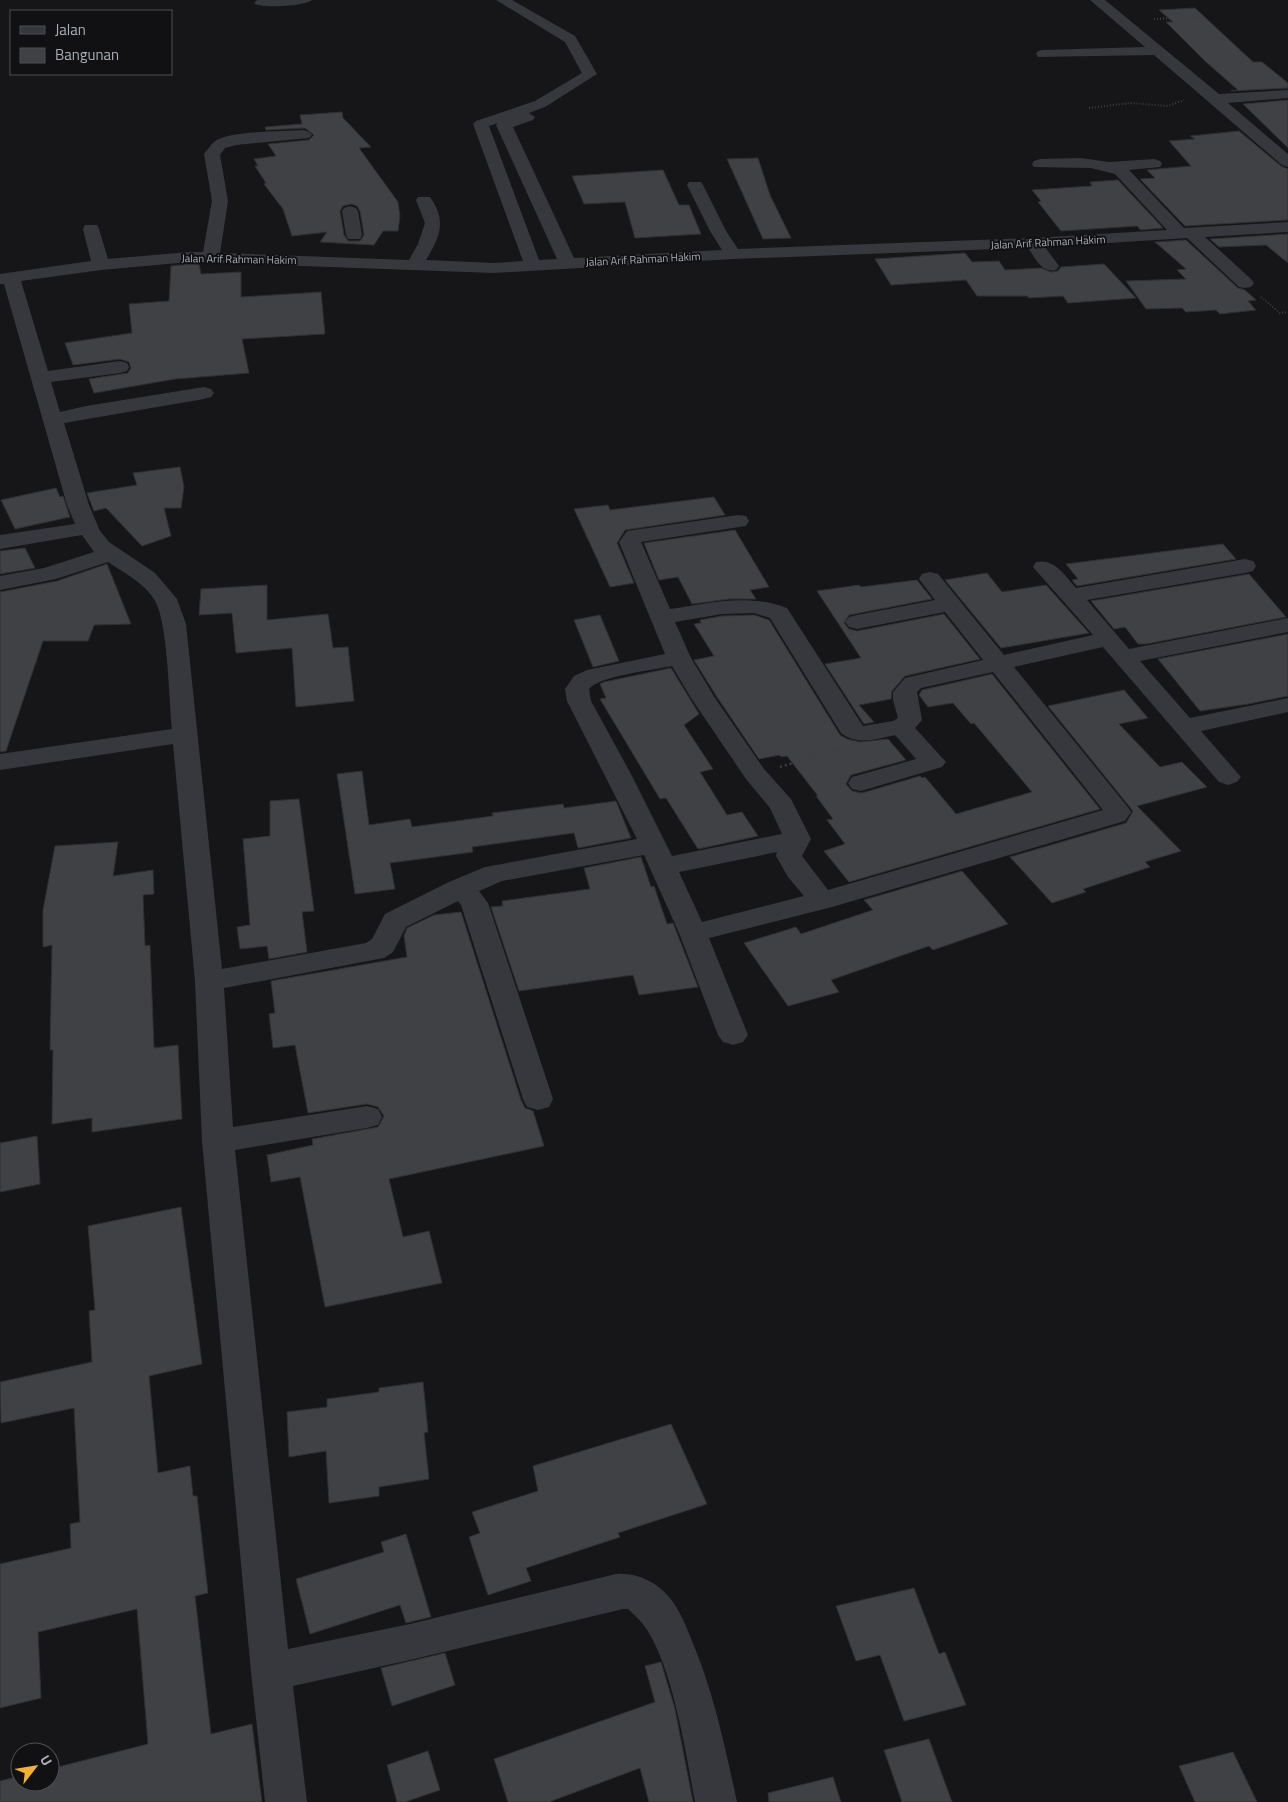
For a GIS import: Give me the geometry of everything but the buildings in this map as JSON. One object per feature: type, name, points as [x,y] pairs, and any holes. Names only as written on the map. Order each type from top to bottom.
[{"type":"street","points":[[261,3],[305,0]]},
{"type":"street","points":[[503,0],[570,39],[590,74],[540,104],[481,124],[533,266]]},
{"type":"street","points":[[526,0],[584,36],[594,51]]},
{"type":"street","points":[[1098,0],[1156,50],[1214,96],[1288,162]]},
{"type":"street","points":[[1043,54],[1156,50]]},
{"type":"street","points":[[568,264],[504,125],[552,108],[608,74]]},
{"type":"street","points":[[1214,96],[1288,94]]},
{"type":"street","points":[[211,256],[220,201],[212,154],[221,144],[242,139],[304,135]]},
{"type":"street","points":[[1040,164],[1111,166],[1154,164]]},
{"type":"street","points":[[1111,166],[1121,171],[1186,234],[1245,283]]},
{"type":"street","points":[[695,185],[718,231],[733,254]]},
{"type":"street","points":[[414,266],[427,244],[432,223],[424,200]]},
{"type":"street","points":[[350,211],[353,240],[352,262]]},
{"type":"street","name":"Jalan Arif Rahman Hakim","points":[[5,278],[101,265],[211,256],[494,268],[733,254],[1033,243],[1288,227]]},
{"type":"street","points":[[91,229],[101,265]]},
{"type":"street","points":[[1033,243],[1050,266]]},
{"type":"street","points":[[5,278],[40,378],[78,505],[88,528],[96,541],[110,554],[148,578],[166,599],[174,624],[209,981],[218,1141],[271,1672],[286,1802]]},
{"type":"street","points":[[40,378],[120,367]]},
{"type":"street","points":[[52,420],[86,412],[204,393]]},
{"type":"street","points":[[738,521],[636,536],[630,542],[679,658],[703,698],[755,774],[782,805],[798,839]]},
{"type":"street","points":[[0,542],[88,528]]},
{"type":"street","points":[[0,583],[48,574],[110,554]]},
{"type":"street","points":[[1044,566],[1228,777]]},
{"type":"street","points":[[1071,596],[1244,566]]},
{"type":"street","points":[[692,933],[822,901],[1116,815],[1118,812],[930,578]]},
{"type":"street","points":[[858,622],[950,604]]},
{"type":"street","points":[[663,617],[748,605],[770,608],[779,614],[850,728],[856,733],[862,734],[890,730],[910,720],[911,717],[903,695],[906,687],[928,678],[998,664],[1288,625]]},
{"type":"street","points":[[679,658],[595,675],[582,681],[577,689],[579,701],[618,774],[692,933],[733,1036]]},
{"type":"street","points":[[1183,727],[1288,705]]},
{"type":"street","points":[[861,783],[932,762],[890,730]]},
{"type":"street","points":[[0,762],[185,735]]},
{"type":"street","points":[[209,981],[374,951],[384,945],[395,922],[406,914],[459,888],[494,874],[518,868],[657,856],[798,839]]},
{"type":"street","points":[[798,839],[789,856],[798,871],[822,901]]},
{"type":"street","points":[[459,888],[474,903],[538,1099]]},
{"type":"street","points":[[218,1141],[367,1117]]},
{"type":"street","points":[[271,1672],[410,1642],[616,1592],[629,1591],[643,1596],[665,1622],[690,1688],[716,1802]]},
{"type":"path","points":[[1121,21],[1201,17]]},
{"type":"path","points":[[1089,108],[1130,104],[1168,106],[1179,104],[1189,96],[1214,96]]},
{"type":"path","points":[[1245,283],[1280,313],[1288,312]]},
{"type":"path","points":[[755,774],[853,745],[890,730]]}]
